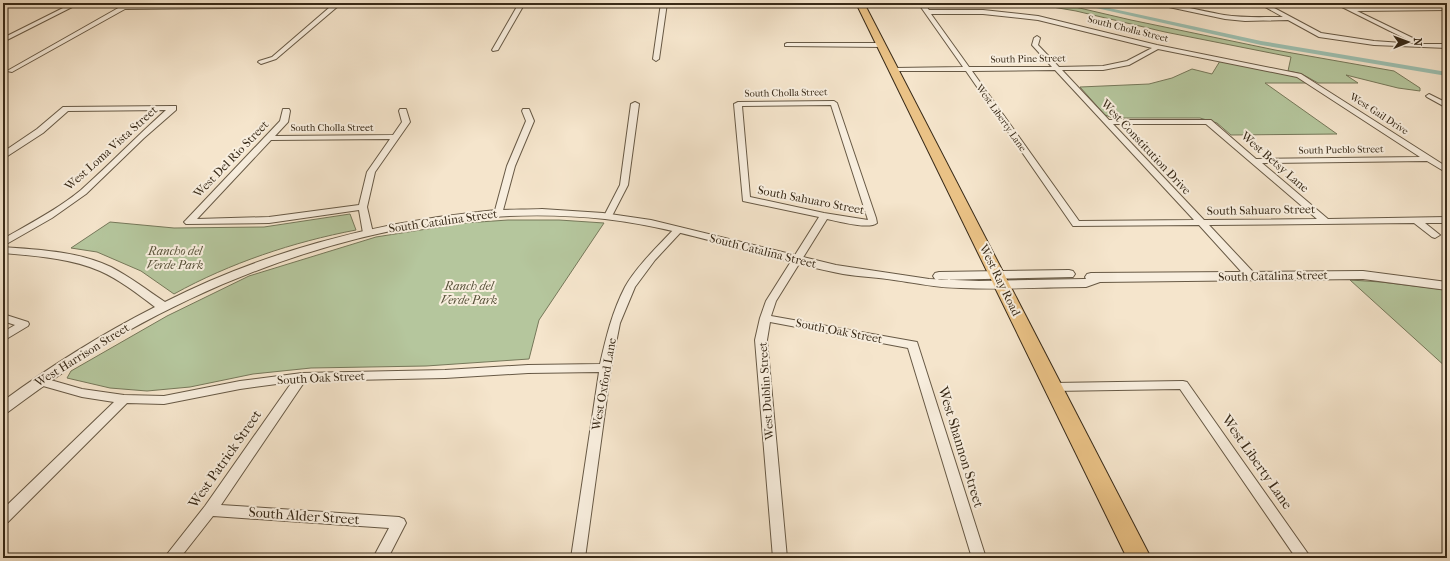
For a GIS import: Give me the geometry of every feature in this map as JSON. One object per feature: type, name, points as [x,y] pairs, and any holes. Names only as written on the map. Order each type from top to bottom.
[{"type":"main road","name":"West Ray Road","points":[[860,3],[1139,558]]},
{"type":"street","points":[[3,40],[77,3]]},
{"type":"street","points":[[10,71],[131,3]]},
{"type":"street","points":[[124,7],[335,6],[456,3]]},
{"type":"street","points":[[495,50],[522,3]]},
{"type":"street","points":[[656,59],[664,3]]},
{"type":"street","name":"West Liberty Lane","points":[[921,3],[1076,224]]},
{"type":"street","points":[[1153,3],[1225,17],[1289,19]]},
{"type":"street","points":[[1261,3],[1319,35],[1374,43],[1447,46]]},
{"type":"street","points":[[1337,3],[1425,46]]},
{"type":"street","points":[[261,62],[274,58],[335,6]]},
{"type":"street","points":[[1350,10],[1447,8]]},
{"type":"street","name":"South Cholla Street","points":[[927,12],[983,12],[1019,15],[1060,22],[1157,47],[1299,75]]},
{"type":"street","name":"West Constitution Drive","points":[[1037,38],[1035,45],[1251,276]]},
{"type":"street","points":[[787,45],[882,45]]},
{"type":"street","name":"South Pine Street","points":[[895,70],[1103,68],[1129,63],[1157,47]]},
{"type":"street","name":"West Gail Drive","points":[[1299,75],[1447,171]]},
{"type":"street","points":[[1447,98],[1429,96],[1447,106]]},
{"type":"street","name":"South Cholla Street","points":[[746,199],[738,104],[834,103],[872,218],[872,222]]},
{"type":"street","points":[[608,216],[624,185],[635,104]]},
{"type":"street","name":"West Loma Vista Street","points":[[3,155],[40,131],[66,109],[173,108],[83,192],[49,216],[3,243]]},
{"type":"street","name":"West Del Rio Street","points":[[286,111],[284,122],[188,222],[269,220],[363,207]]},
{"type":"street","points":[[368,233],[363,207],[371,172],[406,122],[403,111]]},
{"type":"street","points":[[498,214],[511,166],[530,121],[526,111]]},
{"type":"street","name":"West Betsy Lane","points":[[1107,122],[1208,122],[1325,221]]},
{"type":"street","name":"South Cholla Street","points":[[269,138],[394,138]]},
{"type":"street","name":"South Pueblo Street","points":[[1254,160],[1428,159]]},
{"type":"street","name":"South Sahuaro Street","points":[[746,199],[862,223],[872,222]]},
{"type":"street","name":"South Catalina Street","points":[[164,307],[276,260],[368,233],[420,222],[498,214],[546,213],[608,216],[639,221],[841,270],[904,278],[918,282],[947,284],[999,279],[1086,282],[1098,278],[1363,275],[1447,286]]},
{"type":"street","name":"West Dublin Street","points":[[780,558],[761,340],[765,318],[771,301],[824,216]]},
{"type":"street","points":[[1416,220],[1434,235]]},
{"type":"street","name":"South Sahuaro Street","points":[[1076,224],[1447,220]]},
{"type":"street","name":"West Oxford Lane","points":[[578,558],[605,368],[615,323],[630,287],[652,258],[678,230]]},
{"type":"street","points":[[3,250],[55,256],[80,261],[104,269],[164,307]]},
{"type":"street","name":"West Harrison Street","points":[[3,408],[98,344],[164,307]]},
{"type":"street","points":[[3,317],[24,324],[3,337]]},
{"type":"street","name":"South Oak Street","points":[[765,318],[913,345]]},
{"type":"street","name":"West Shannon Street","points":[[913,345],[979,558]]},
{"type":"street","name":"South Oak Street","points":[[40,382],[82,393],[124,400],[164,400],[240,385],[302,377],[444,374],[528,368],[605,368]]},
{"type":"street","name":"West Patrick Street","points":[[171,558],[210,510],[302,377]]},
{"type":"street","name":"West Liberty Lane","points":[[1053,387],[1183,385],[1304,558]]},
{"type":"street","points":[[3,518],[124,400]]},
{"type":"street","name":"South Alder Street","points":[[210,510],[398,523],[380,558]]},
{"type":"green space","points":[[1029,3],[1058,3],[1275,50],[1394,71],[1420,88],[1420,91],[1398,88],[1346,75],[1358,83],[1318,83],[1302,74],[1288,71],[1291,57],[1165,32],[1076,11]]},
{"type":"green space","points":[[1220,61],[1298,77],[1307,83],[1265,83],[1337,134],[1231,135],[1217,123],[1200,118],[1113,118],[1105,115],[1080,87],[1149,84],[1172,78],[1192,69],[1212,74]]},
{"type":"green space","name":"Rancho del Verde Park","points":[[350,214],[356,230],[285,247],[262,255],[217,273],[174,294],[141,271],[97,252],[71,248],[110,222],[174,228],[264,227]]},
{"type":"green space","name":"Ranch del Verde Park","points":[[508,220],[559,220],[604,223],[539,320],[529,359],[426,366],[311,368],[253,374],[190,387],[147,391],[110,388],[67,378],[71,371],[167,316],[249,276],[376,237],[465,223]]},
{"type":"green space","points":[[1350,280],[1447,290],[1447,368]]},
{"type":"waterway","points":[[1077,3],[1261,43],[1447,74]]}]
